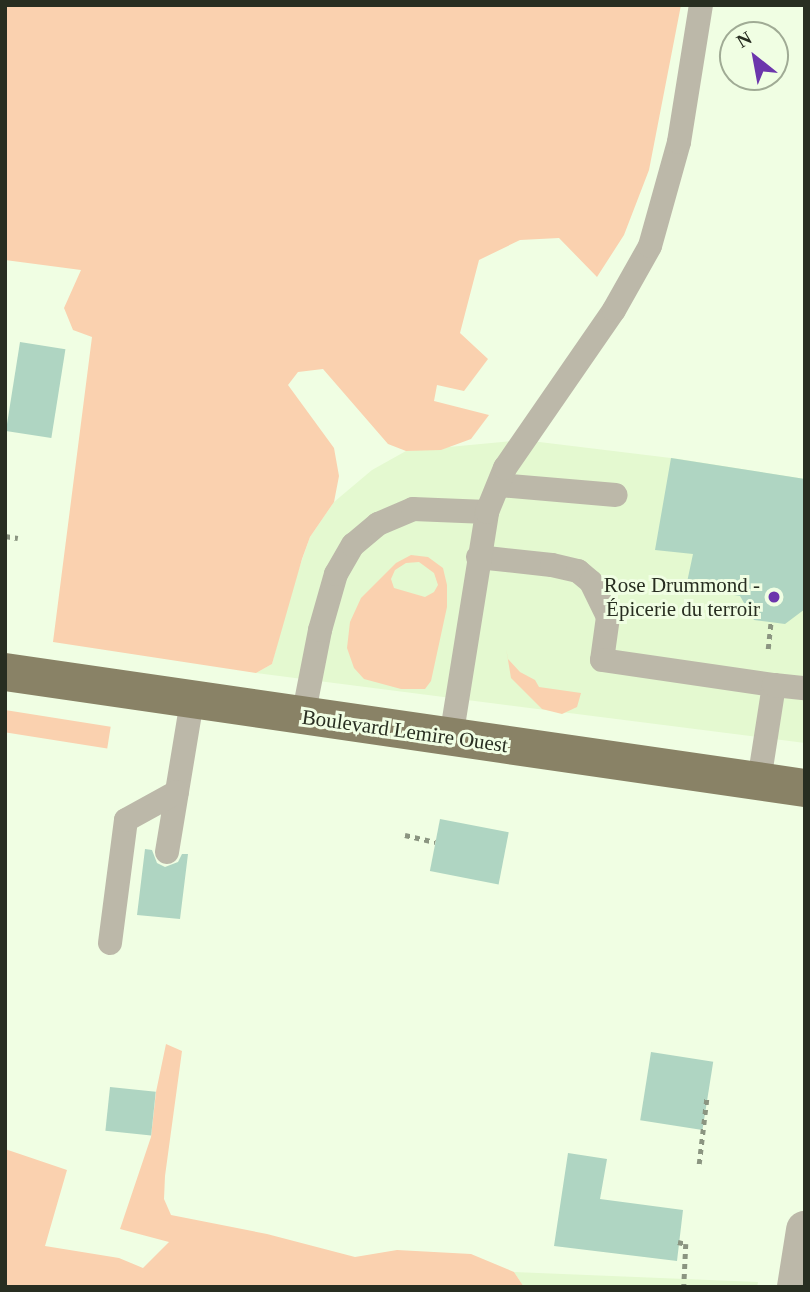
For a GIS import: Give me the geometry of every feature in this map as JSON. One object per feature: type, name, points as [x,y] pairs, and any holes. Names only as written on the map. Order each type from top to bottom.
[{"type":"main road","name":"Boulevard Lemire Ouest","points":[[5,672],[805,788]]},
{"type":"street","points":[[796,1287],[805,1230]]},
{"type":"lane","points":[[451,738],[487,512],[523,440],[614,310],[650,246],[679,142],[701,5]]},
{"type":"lane","points":[[499,485],[616,495]]},
{"type":"lane","points":[[303,717],[320,630],[336,574],[353,545],[378,524],[413,509],[487,512]]},
{"type":"lane","points":[[478,557],[552,565],[578,571],[591,582],[608,617],[602,660],[805,688]]},
{"type":"lane","points":[[759,781],[774,685]]},
{"type":"lane","points":[[167,852],[192,701]]},
{"type":"lane","points":[[110,943],[126,820],[177,792]]},
{"type":"path","points":[[5,536],[18,538]]},
{"type":"path","points":[[405,835],[435,842]]},
{"type":"path","points":[[699,1164],[708,1095]]},
{"type":"path","points":[[678,1242],[686,1244],[684,1287]]},
{"type":"shaded area","points":[[5,5],[681,5],[649,170],[624,235],[597,277],[559,238],[520,240],[479,260],[460,333],[488,359],[464,391],[437,385],[434,401],[489,415],[471,439],[441,450],[406,451],[388,444],[323,369],[298,372],[288,385],[334,448],[339,476],[334,502],[310,537],[302,559],[272,664],[256,673],[53,642],[92,337],[73,330],[64,308],[81,270],[5,260]]},
{"type":"shaded area","points":[[523,440],[679,459],[805,479],[805,743],[256,673],[272,664],[290,594],[310,537],[334,502],[372,470],[406,451]]},
{"type":"shaded area","points":[[411,555],[428,557],[443,568],[447,585],[447,607],[431,681],[425,689],[401,689],[364,679],[354,668],[347,648],[350,622],[361,598],[396,563]],"holes":[[[419,562],[434,573],[438,585],[434,592],[425,597],[394,588],[391,579],[395,570],[406,563]]]},
{"type":"shaded area","points":[[506,648],[508,659],[520,672],[535,680],[539,687],[581,693],[577,707],[562,714],[542,709],[511,678]]},
{"type":"shaded area","points":[[5,710],[111,727],[107,748],[5,732]]},
{"type":"shaded area","points":[[166,1044],[182,1051],[165,1176],[164,1199],[171,1215],[267,1234],[355,1257],[397,1250],[471,1254],[514,1272],[524,1287],[5,1287],[5,1149],[67,1170],[45,1246],[119,1258],[143,1268],[169,1242],[120,1229],[151,1137],[156,1092]]},
{"type":"shaded area","points":[[514,1272],[758,1282],[757,1287],[524,1287]]},
{"type":"building","points":[[20,342],[65,349],[51,438],[6,431]]},
{"type":"building","points":[[671,458],[805,479],[805,609],[785,624],[754,620],[740,596],[686,587],[693,554],[655,550]]},
{"type":"building","points":[[440,819],[509,832],[499,884],[430,871]]},
{"type":"building","points":[[145,849],[152,850],[157,863],[165,867],[178,862],[182,854],[188,854],[180,919],[137,915]]},
{"type":"building","points":[[651,1052],[713,1062],[702,1130],[640,1120]]},
{"type":"building","points":[[110,1087],[156,1092],[151,1136],[105,1131]]},
{"type":"building","points":[[568,1153],[607,1159],[600,1199],[683,1210],[677,1261],[554,1246]]},
{"type":"place","name":"Rose Drummond - Épicerie du terroir","points":[[774,597]]}]
